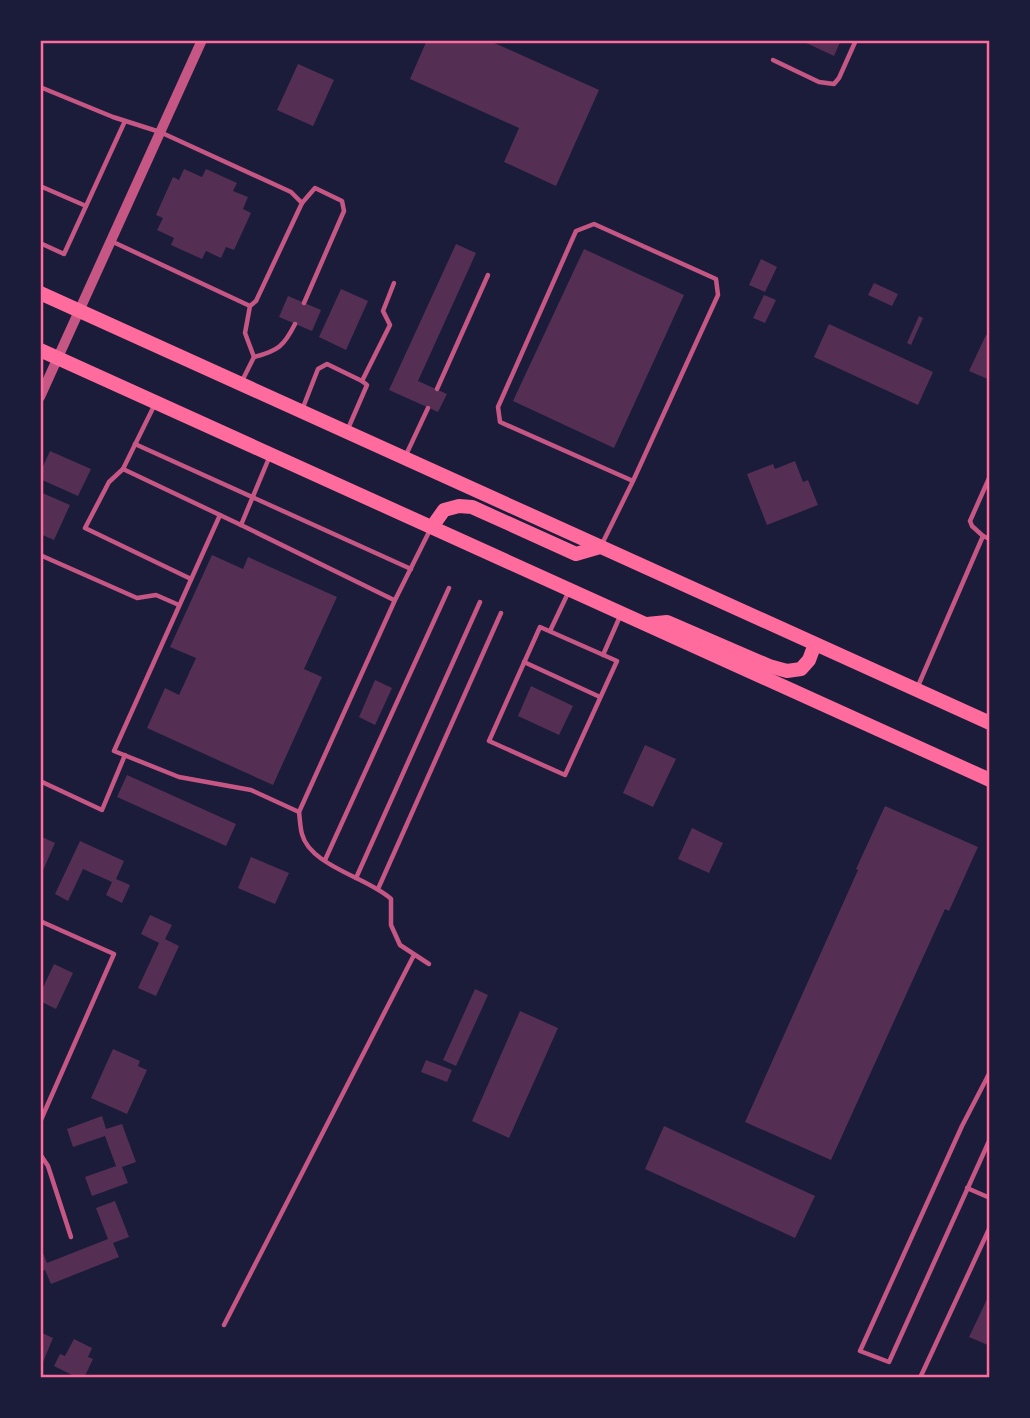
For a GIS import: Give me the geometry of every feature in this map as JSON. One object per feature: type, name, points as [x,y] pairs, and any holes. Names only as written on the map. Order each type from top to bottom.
[{"type":"highway","points":[[40,293],[990,723]]},
{"type":"highway","points":[[40,350],[990,780]]},
{"type":"highway","points":[[432,527],[444,510],[459,506],[472,507],[576,554],[600,547]]},
{"type":"highway","points":[[645,624],[667,622],[769,666],[787,671],[801,669],[809,660],[816,644]]},
{"type":"street","points":[[40,397],[202,40]]},
{"type":"lane","points":[[773,60],[819,82],[834,84],[856,40]]},
{"type":"lane","points":[[40,87],[160,132],[290,192],[302,203]]},
{"type":"lane","points":[[40,243],[64,254],[125,121]]},
{"type":"lane","points":[[40,186],[86,206]]},
{"type":"lane","points":[[241,384],[254,357],[245,333],[250,306],[256,302],[302,203],[315,188],[342,201],[344,211],[304,303]]},
{"type":"lane","points":[[600,547],[633,481],[718,295],[716,279],[594,224],[576,231],[498,407],[500,422],[633,481]]},
{"type":"lane","points":[[110,241],[250,306]]},
{"type":"lane","points":[[437,389],[488,275]]},
{"type":"lane","points":[[362,381],[390,325],[383,311],[394,283]]},
{"type":"lane","points":[[254,357],[270,353],[286,344],[295,324]]},
{"type":"lane","points":[[302,411],[318,369],[327,364],[367,385],[347,432]]},
{"type":"lane","points":[[156,402],[123,469],[109,482],[85,528],[191,579]]},
{"type":"lane","points":[[404,458],[428,408]]},
{"type":"lane","points":[[135,444],[411,569]]},
{"type":"lane","points":[[241,525],[271,454]]},
{"type":"lane","points":[[123,469],[395,600]]},
{"type":"lane","points":[[990,476],[970,520],[972,526],[990,539]]},
{"type":"lane","points":[[220,516],[114,751],[179,776],[251,790],[299,812]]},
{"type":"lane","points":[[429,964],[400,945],[391,925],[391,899],[312,852],[302,837],[299,812],[395,600],[432,527]]},
{"type":"lane","points":[[916,690],[983,536]]},
{"type":"lane","points":[[40,555],[137,598],[156,595],[179,605]]},
{"type":"lane","points":[[325,860],[449,588]]},
{"type":"lane","points":[[550,631],[569,590]]},
{"type":"lane","points":[[356,878],[480,602]]},
{"type":"lane","points":[[378,889],[501,613]]},
{"type":"lane","points":[[603,655],[621,613]]},
{"type":"lane","points":[[540,627],[550,631],[617,661],[565,775],[489,741],[540,627]]},
{"type":"lane","points":[[524,662],[600,697]]},
{"type":"lane","points":[[40,781],[102,810],[125,755]]},
{"type":"lane","points":[[40,921],[114,954],[40,1122]]},
{"type":"lane","points":[[224,1325],[414,955]]},
{"type":"lane","points":[[990,1072],[962,1126],[860,1351],[889,1363],[990,1139]]},
{"type":"lane","points":[[40,1154],[48,1166],[71,1237]]},
{"type":"lane","points":[[967,1188],[990,1198]]},
{"type":"lane","points":[[920,1378],[990,1227]]},
{"type":"building","points":[[427,40],[488,40],[599,90],[556,186],[504,162],[519,128],[410,79]]},
{"type":"building","points":[[800,40],[841,40],[834,56]]},
{"type":"building","points":[[298,64],[334,80],[313,126],[277,110]]},
{"type":"building","points":[[184,169],[202,177],[206,169],[237,183],[233,191],[248,197],[243,209],[251,213],[234,250],[226,247],[221,258],[206,251],[202,259],[171,245],[174,238],[157,230],[163,218],[156,215],[173,177],[179,180]]},
{"type":"building","points":[[456,244],[476,253],[418,381],[447,394],[438,412],[389,390]]},
{"type":"building","points":[[584,249],[684,295],[614,448],[513,401]]},
{"type":"building","points":[[761,259],[777,267],[765,292],[749,285]]},
{"type":"building","points":[[874,283],[898,294],[892,306],[868,295]]},
{"type":"building","points":[[341,289],[368,301],[346,350],[319,337]]},
{"type":"building","points":[[764,295],[776,300],[765,323],[753,318]]},
{"type":"building","points":[[288,296],[321,310],[312,331],[279,317]]},
{"type":"building","points":[[919,316],[923,318],[911,345],[907,343]]},
{"type":"building","points":[[829,324],[933,372],[918,405],[814,357]]},
{"type":"building","points":[[986,335],[990,337],[990,380],[969,371]]},
{"type":"building","points":[[50,451],[91,469],[78,496],[40,479]]},
{"type":"building","points":[[795,461],[803,482],[808,480],[818,505],[767,525],[747,474],[773,464],[775,469]]},
{"type":"building","points":[[40,492],[70,505],[54,540],[40,534]]},
{"type":"building","points":[[212,555],[243,569],[248,557],[337,597],[304,669],[322,677],[273,785],[147,728],[165,688],[179,695],[196,658],[170,647]]},
{"type":"building","points":[[375,680],[392,688],[375,725],[359,717]]},
{"type":"building","points":[[531,686],[573,706],[559,735],[518,716]]},
{"type":"building","points":[[645,745],[676,759],[653,807],[623,793]]},
{"type":"building","points":[[127,775],[236,824],[226,846],[117,797]]},
{"type":"building","points":[[885,806],[978,847],[949,911],[945,909],[831,1160],[745,1122]]},
{"type":"building","points":[[692,828],[723,843],[709,873],[678,859]]},
{"type":"building","points":[[40,836],[55,843],[40,877]]},
{"type":"building","points":[[80,841],[124,861],[116,879],[130,885],[122,903],[106,895],[112,882],[83,869],[68,901],[55,894]]},
{"type":"building","points":[[251,857],[289,873],[275,904],[238,888]]},
{"type":"building","points":[[150,915],[172,925],[165,939],[179,946],[156,996],[138,988],[159,943],[141,934]]},
{"type":"building","points":[[54,964],[73,973],[56,1009],[40,1001],[40,994]]},
{"type":"building","points":[[475,989],[488,995],[456,1066],[443,1060]]},
{"type":"building","points":[[520,1011],[558,1028],[509,1138],[472,1121]]},
{"type":"building","points":[[113,1049],[140,1061],[138,1066],[147,1070],[127,1114],[91,1098]]},
{"type":"building","points":[[426,1060],[452,1070],[447,1082],[421,1072]]},
{"type":"building","points":[[102,1116],[106,1129],[122,1124],[136,1162],[122,1167],[128,1183],[92,1196],[85,1177],[116,1166],[105,1136],[73,1147],[67,1129]]},
{"type":"building","points":[[664,1126],[815,1196],[795,1238],[645,1169]]},
{"type":"building","points":[[115,1201],[129,1237],[113,1243],[119,1257],[51,1284],[45,1270],[40,1272],[40,1246],[47,1263],[108,1239],[96,1208]]},
{"type":"building","points":[[990,1293],[990,1346],[969,1337]]},
{"type":"building","points":[[40,1332],[53,1338],[43,1362],[40,1361]]},
{"type":"building","points":[[74,1339],[92,1348],[88,1357],[93,1359],[84,1378],[78,1378],[54,1366],[60,1354],[65,1356]]}]
